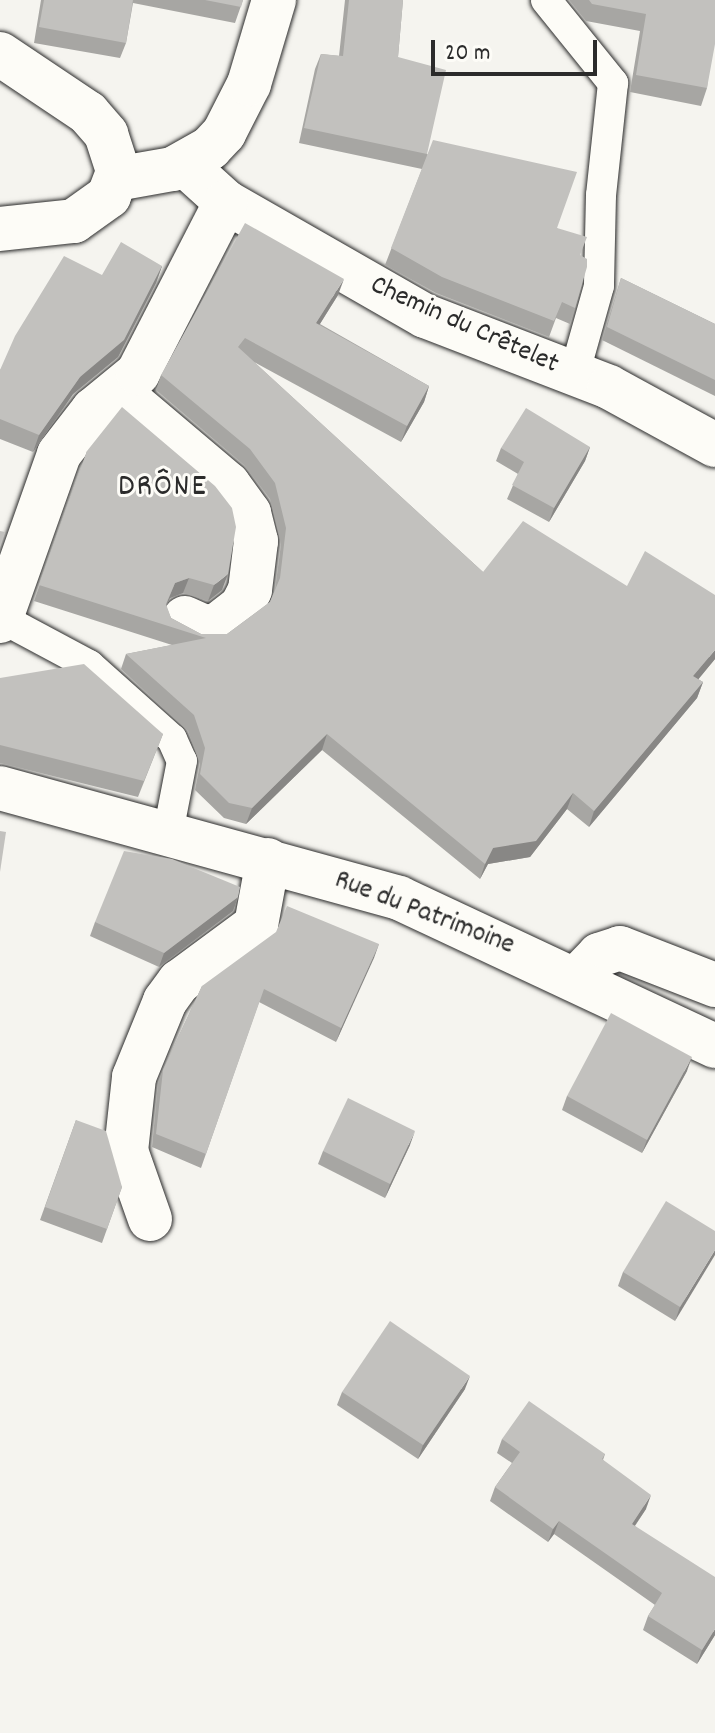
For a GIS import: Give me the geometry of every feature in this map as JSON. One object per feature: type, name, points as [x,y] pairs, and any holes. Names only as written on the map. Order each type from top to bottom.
[{"type":"street","points":[[116,179],[184,164],[210,148],[235,116],[274,0]]},
{"type":"street","points":[[0,54],[98,123],[113,150],[116,179],[99,206],[74,221],[0,229]]},
{"type":"street","name":"Chemin du Crêtelet","points":[[184,164],[226,202],[425,316],[609,387],[715,445]]},
{"type":"street","points":[[1,620],[59,454],[93,410],[138,373],[165,329],[226,202]]},
{"type":"street","points":[[118,391],[228,484],[249,513],[256,541],[250,590],[242,606],[218,625],[205,627],[185,618]]},
{"type":"street","name":"Rue du Patrimoine","points":[[0,788],[399,898],[577,978],[715,1046]]},
{"type":"street","points":[[150,1219],[126,1151],[134,1077],[165,1001],[179,982],[256,925],[268,860]]},
{"type":"street","points":[[577,978],[599,955],[620,948],[715,985]]},
{"type":"lane","points":[[546,0],[613,83],[601,195],[599,286],[574,375]]},
{"type":"lane","points":[[1,620],[89,665],[172,739],[182,761],[168,833]]},
{"type":"building","points":[[44,0],[133,0],[126,43],[39,27]]},
{"type":"building","points":[[205,0],[243,0],[241,7]]},
{"type":"building","points":[[349,0],[403,0],[398,57],[446,70],[427,154],[304,128],[321,54],[343,56]]},
{"type":"building","points":[[589,0],[715,0],[715,44],[707,88],[636,75],[646,14],[592,4]]},
{"type":"building","points":[[433,140],[577,172],[557,228],[587,237],[580,255],[587,259],[587,267],[575,308],[562,302],[554,321],[442,277],[391,248]]},
{"type":"building","points":[[245,223],[344,279],[316,323],[429,386],[407,426],[245,338],[238,347],[483,572],[523,521],[627,586],[645,551],[715,595],[715,650],[693,676],[703,682],[594,811],[573,793],[536,841],[493,848],[485,864],[327,734],[252,808],[229,803],[200,774],[205,748],[194,715],[126,654],[206,638],[39,585],[87,451],[122,407],[215,486],[232,508],[236,527],[228,574],[214,585],[189,578],[175,583],[166,604],[171,618],[201,634],[227,634],[270,602],[280,578],[286,528],[275,483],[250,449],[161,375]]},
{"type":"building","points":[[121,242],[162,266],[124,340],[80,377],[39,435],[0,419],[0,370],[15,336],[64,256],[102,275]]},
{"type":"building","points":[[621,278],[715,324],[715,380],[607,327]]},
{"type":"building","points":[[526,408],[590,447],[554,508],[512,485],[524,462],[501,448]]},
{"type":"building","points":[[84,664],[163,734],[144,781],[0,745],[0,678]]},
{"type":"building","points":[[0,831],[6,832],[0,872]]},
{"type":"building","points":[[124,851],[172,859],[240,887],[238,897],[164,953],[95,922]]},
{"type":"building","points":[[287,906],[379,944],[341,1028],[264,989],[206,1154],[156,1134],[163,1070],[202,986],[276,932]]},
{"type":"building","points":[[611,1013],[692,1057],[647,1140],[567,1096]]},
{"type":"building","points":[[348,1098],[415,1131],[390,1184],[323,1151]]},
{"type":"building","points":[[76,1120],[106,1131],[122,1187],[107,1229],[45,1207]]},
{"type":"building","points":[[666,1201],[715,1231],[715,1250],[680,1307],[623,1272]]},
{"type":"building","points":[[390,1321],[470,1376],[423,1445],[342,1392]]},
{"type":"building","points":[[529,1401],[605,1454],[602,1459],[651,1495],[632,1524],[715,1577],[715,1629],[702,1650],[648,1616],[662,1593],[559,1521],[553,1529],[495,1487],[520,1452],[502,1439]]},
{"type":"district","name":"DRÔNE","points":[[163,488]]}]
